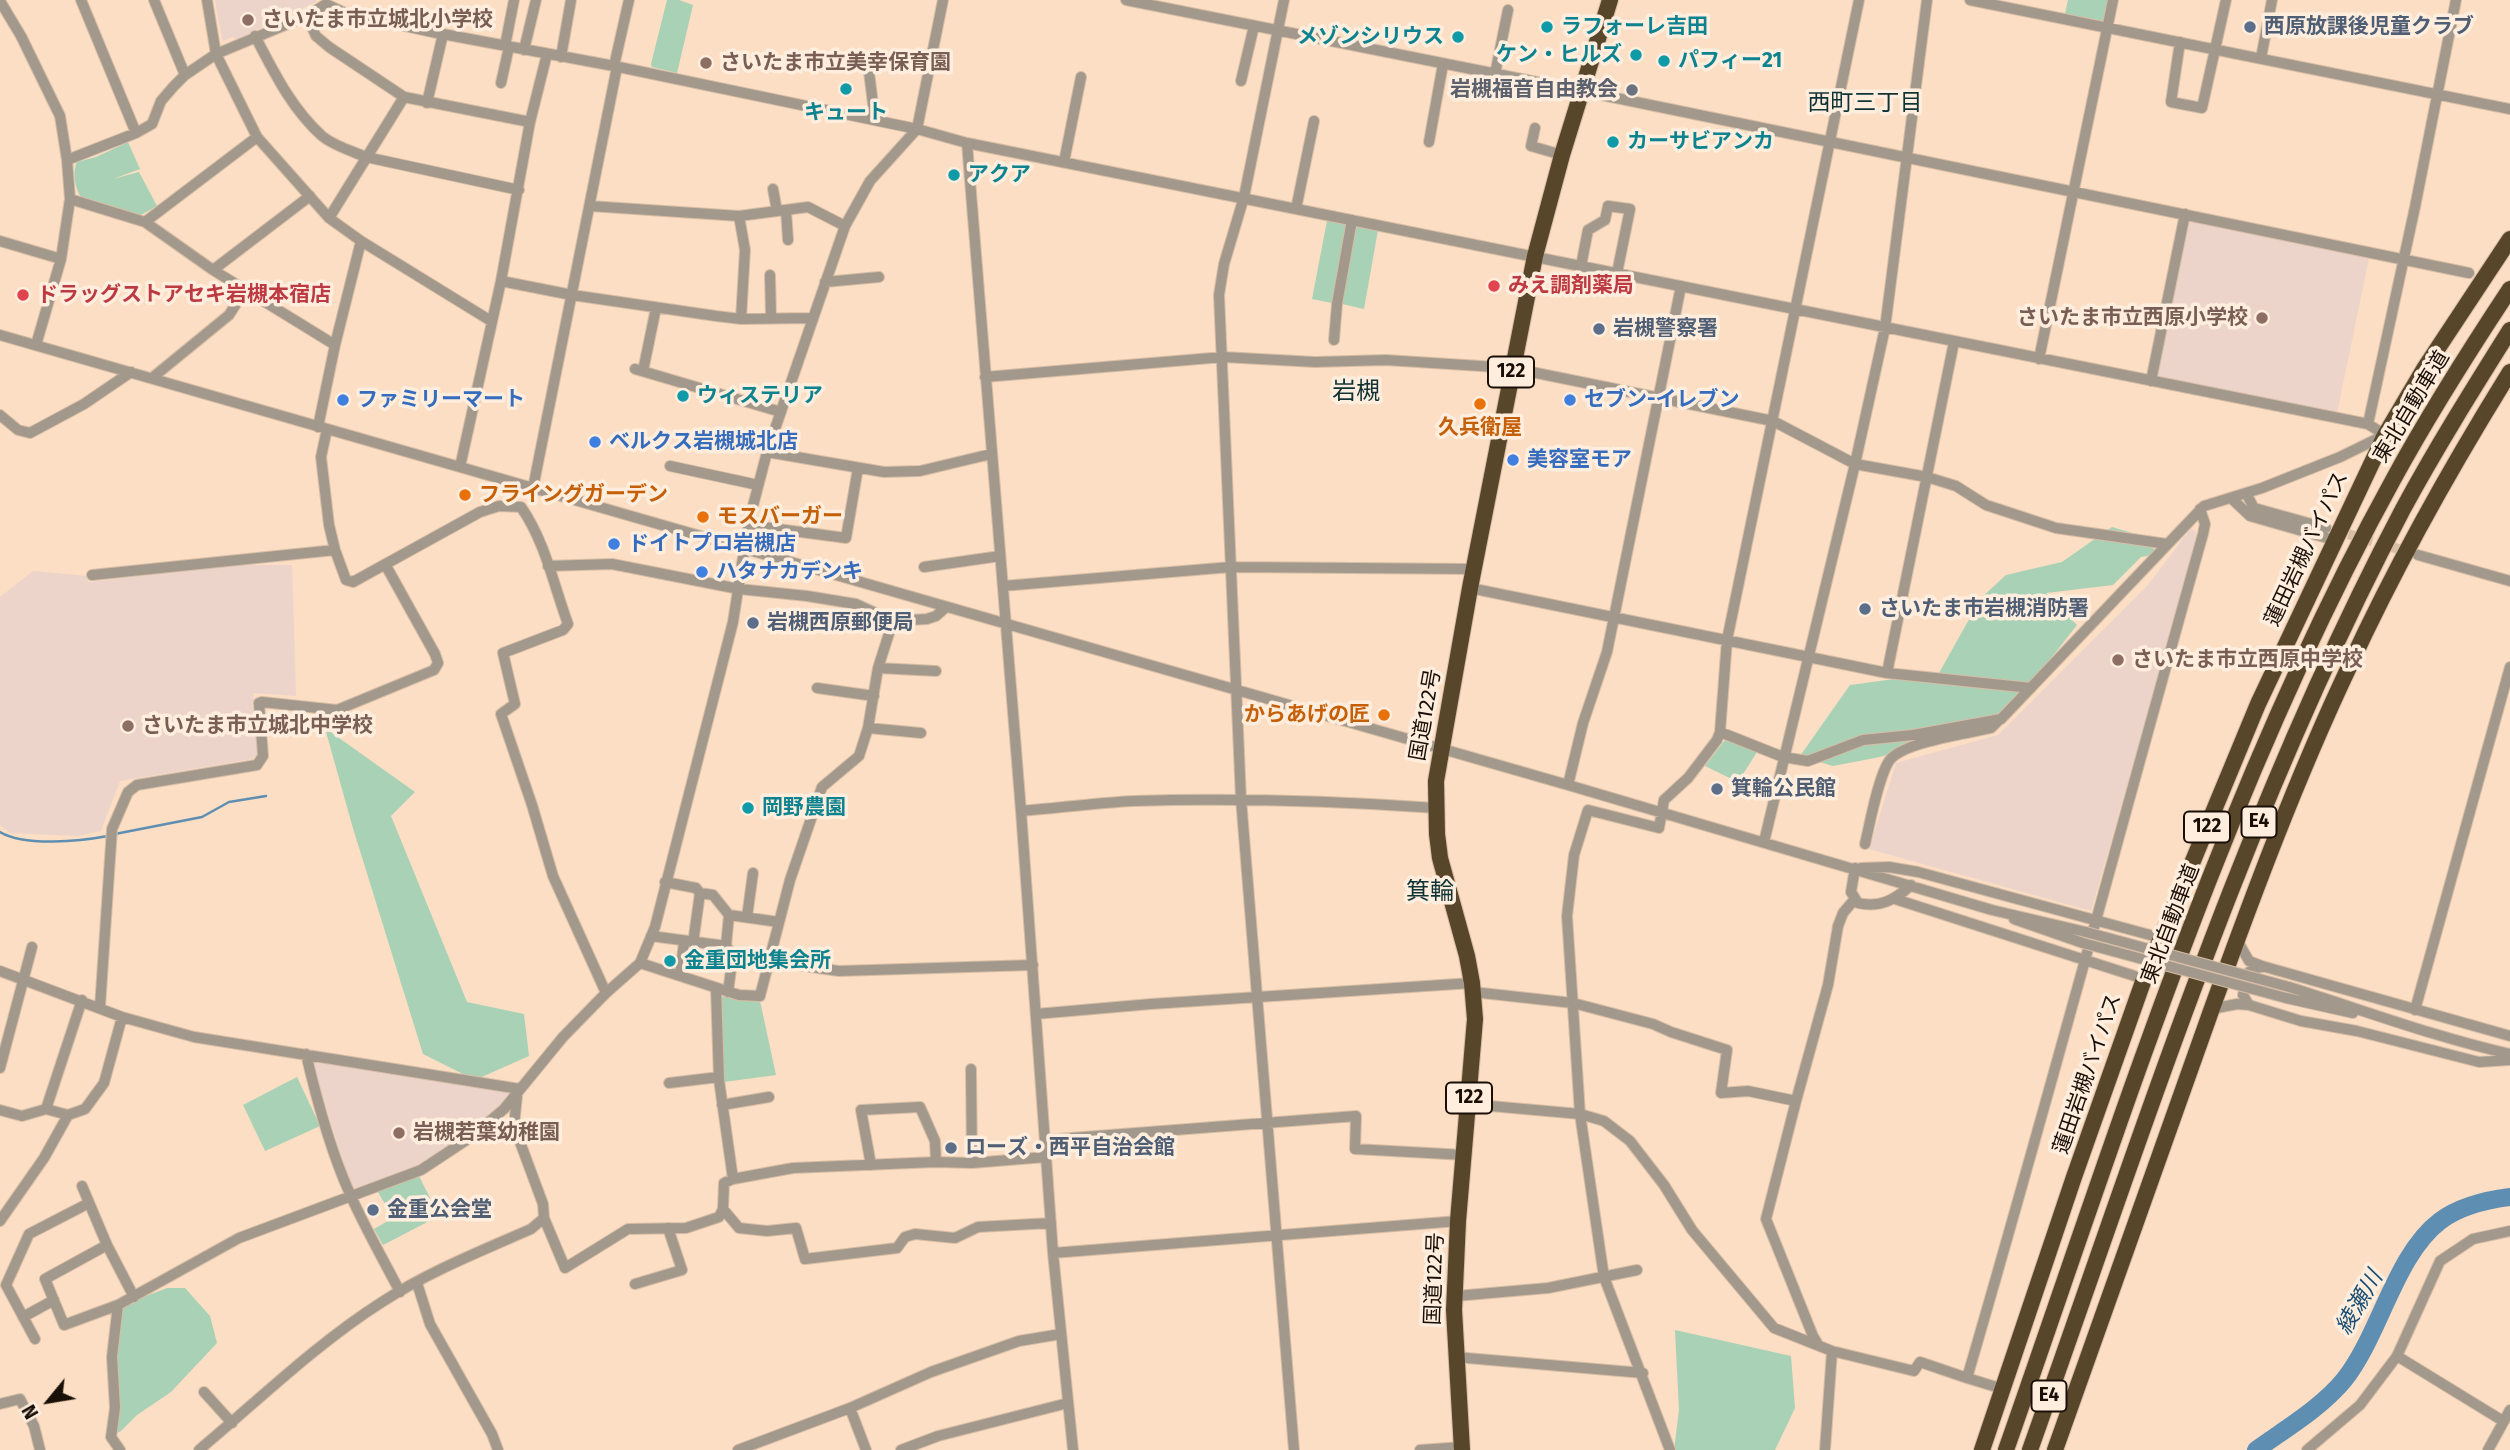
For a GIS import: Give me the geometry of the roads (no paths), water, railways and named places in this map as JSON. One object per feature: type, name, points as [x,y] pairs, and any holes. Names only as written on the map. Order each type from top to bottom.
[{"type":"highway","name":"国道122号","points":[[1462,1448],[1455,1357],[1455,1296],[1458,1221],[1475,1019],[1473,988],[1461,931],[1440,858],[1436,781],[1470,588],[1535,256],[1562,155],[1611,0]]},
{"type":"highway","name":"蓮田岩槻バイパス","points":[[1982,1450],[2144,979],[2330,534],[2424,369],[2510,239]]},
{"type":"highway","name":"東北自動車道","points":[[2006,1450],[2160,1011],[2266,743],[2341,581],[2393,480],[2441,397],[2510,289]]},
{"type":"highway","name":"東北自動車道","points":[[2030,1450],[2183,1016],[2268,800],[2311,700],[2403,510],[2452,423],[2510,330]]},
{"type":"highway","points":[[2055,1450],[2237,940],[2301,776],[2349,666],[2412,540],[2467,441],[2510,372]]},
{"type":"street","points":[[81,0],[136,133]]},
{"type":"street","points":[[154,0],[185,75]]},
{"type":"street","points":[[207,0],[216,54],[257,137],[329,218],[361,241],[491,321]]},
{"type":"street","points":[[501,83],[514,0]]},
{"type":"street","points":[[524,50],[536,0]]},
{"type":"street","points":[[561,57],[571,0]]},
{"type":"street","points":[[521,508],[529,487],[572,295],[629,0]]},
{"type":"street","points":[[107,1245],[45,1279],[64,1325],[134,1297],[239,1238],[421,1170],[471,1137],[504,1109],[563,1037],[640,963],[652,936],[733,622],[748,525],[766,452],[845,226],[870,181],[917,129],[943,0]]},
{"type":"street","points":[[1126,0],[2469,273]]},
{"type":"street","points":[[1284,0],[1244,197],[1224,264],[1219,295],[1241,799],[1294,1450]]},
{"type":"street","points":[[1670,1450],[1643,1373],[1604,1277],[1580,1114],[1567,916],[1574,855],[1588,810],[1659,828],[1664,800],[1688,778],[1717,740],[1720,732],[1727,640],[1859,0]]},
{"type":"street","points":[[1763,842],[1855,464],[1885,328],[1927,0]]},
{"type":"street","points":[[1970,0],[2510,109]]},
{"type":"street","points":[[2039,359],[2113,0]]},
{"type":"street","points":[[2180,42],[2171,102],[2202,108],[2226,0]]},
{"type":"street","points":[[2260,58],[2272,0]]},
{"type":"street","points":[[2368,424],[2456,0]]},
{"type":"street","points":[[0,1],[22,36],[61,116],[67,160],[70,199],[61,259],[36,345]]},
{"type":"street","points":[[67,160],[152,124],[161,101],[185,75],[216,54],[307,16],[326,2],[345,13],[875,120],[967,143],[2368,424],[2385,435]]},
{"type":"street","points":[[1495,74],[1508,10]]},
{"type":"street","points":[[307,16],[316,36],[322,42],[404,97],[530,122]]},
{"type":"street","points":[[1241,81],[1254,26]]},
{"type":"street","points":[[427,103],[443,34]]},
{"type":"street","points":[[256,36],[288,97],[323,137],[366,157],[519,190]]},
{"type":"street","points":[[460,467],[501,281],[530,122],[547,54]]},
{"type":"street","points":[[1430,142],[1443,64]]},
{"type":"street","points":[[869,72],[875,120]]},
{"type":"street","points":[[1064,162],[1081,77]]},
{"type":"street","points":[[329,218],[404,97]]},
{"type":"street","points":[[1297,209],[1314,121]]},
{"type":"street","points":[[1535,128],[1531,146],[1562,155]]},
{"type":"street","points":[[145,222],[257,137]]},
{"type":"street","points":[[967,143],[1033,965],[1053,1253],[1073,1450]]},
{"type":"street","points":[[773,189],[788,240]]},
{"type":"street","points":[[213,270],[310,196]]},
{"type":"street","points":[[70,199],[145,222],[213,270],[335,345]]},
{"type":"street","points":[[590,206],[738,216],[808,207],[845,226]]},
{"type":"street","points":[[1581,266],[1588,230],[1605,220],[1608,206],[1630,209],[1617,273]]},
{"type":"street","points":[[2151,381],[2185,214]]},
{"type":"street","points":[[738,216],[745,250],[741,319]]},
{"type":"street","points":[[1334,340],[1337,303],[1352,220]]},
{"type":"street","points":[[0,241],[61,259]]},
{"type":"street","points":[[361,241],[335,345],[323,428],[321,457],[335,550],[346,580],[354,582],[480,512],[499,506],[521,508],[527,516],[568,624],[563,630],[503,653],[515,704],[501,714],[553,876],[606,993]]},
{"type":"street","points":[[770,275],[771,318]]},
{"type":"street","points":[[825,282],[879,277]]},
{"type":"street","points":[[501,281],[572,295],[741,319],[811,318]]},
{"type":"street","points":[[1568,785],[1583,723],[1607,652],[1681,286]]},
{"type":"street","points":[[152,378],[229,315],[245,289]]},
{"type":"street","points":[[656,308],[639,370],[781,412]]},
{"type":"street","points":[[0,334],[1855,868],[1992,909],[2031,927],[2084,937],[2287,993],[2335,1011],[2373,1016],[2510,1054]]},
{"type":"street","points":[[1887,673],[1954,342]]},
{"type":"street","points":[[985,377],[1223,357],[1315,362],[1386,360],[1512,368],[1773,421],[1855,464],[1927,477],[1956,486],[1986,505],[2056,527],[2167,544]]},
{"type":"street","points":[[2,421],[30,433],[84,404],[131,372]]},
{"type":"street","points":[[1865,844],[1885,768],[1894,755],[1908,747],[1991,728],[2200,509],[2340,457],[2385,435]]},
{"type":"street","points":[[766,452],[884,472],[920,471],[991,454]]},
{"type":"street","points":[[670,467],[758,485]]},
{"type":"street","points":[[748,525],[846,538],[858,468]]},
{"type":"street","points":[[2246,493],[2254,508],[2330,534]]},
{"type":"street","points":[[2231,498],[2250,516],[2330,534]]},
{"type":"street","points":[[1967,1378],[2030,1164],[2203,534],[2205,524],[2200,509]]},
{"type":"street","points":[[92,575],[335,550]]},
{"type":"street","points":[[2418,555],[2510,581]]},
{"type":"street","points":[[924,568],[1000,556]]},
{"type":"street","points":[[100,1007],[112,829],[128,792],[137,785],[257,765],[263,756],[259,703],[337,710],[434,670],[438,663],[435,653],[385,564]]},
{"type":"street","points":[[548,566],[612,564],[739,589],[856,604],[893,621],[927,619],[936,616],[945,608]]},
{"type":"street","points":[[1003,586],[1231,566],[1474,569]]},
{"type":"street","points":[[1470,588],[1887,673],[2031,688]]},
{"type":"street","points":[[640,963],[722,990],[760,996],[790,880],[822,787],[859,756],[869,728],[878,668],[893,621]]},
{"type":"street","points":[[2415,1010],[2510,667]]},
{"type":"street","points":[[878,668],[936,671]]},
{"type":"street","points":[[817,688],[874,696]]},
{"type":"street","points":[[1720,732],[1783,757],[1808,761],[1863,740],[2001,719]]},
{"type":"street","points":[[869,728],[921,733]]},
{"type":"street","points":[[1021,811],[1130,802],[1241,799],[1340,801],[1436,808]]},
{"type":"street","points":[[1855,868],[1889,867],[1917,872],[2161,937]]},
{"type":"street","points":[[1854,900],[1851,892],[1855,868]]},
{"type":"street","points":[[747,917],[752,873]]},
{"type":"street","points":[[665,882],[696,888],[700,893],[713,895],[729,915],[726,946],[733,955],[722,990],[719,1077],[733,1179]]},
{"type":"street","points":[[1854,900],[1876,905],[1895,899],[1911,885]]},
{"type":"street","points":[[680,976],[700,893]]},
{"type":"street","points":[[1895,899],[2144,979]]},
{"type":"street","points":[[1819,1346],[1812,1336],[1766,1219],[1828,985],[1838,926],[1843,913],[1854,900]]},
{"type":"street","points":[[729,915],[779,922]]},
{"type":"street","points":[[652,936],[726,946]]},
{"type":"street","points":[[2237,940],[2249,961],[2262,966],[2510,1036]]},
{"type":"street","points":[[0,1068],[32,947]]},
{"type":"street","points":[[769,961],[838,971],[1033,965]]},
{"type":"street","points":[[2249,1005],[2243,995],[2249,972],[2262,966]]},
{"type":"street","points":[[0,971],[122,1017],[194,1037],[520,1089]]},
{"type":"street","points":[[1036,1014],[1256,997],[1473,988],[1573,1003],[1653,1024],[1727,1050],[1721,1093],[1748,1091],[1796,1101]]},
{"type":"street","points":[[46,1109],[82,1000]]},
{"type":"street","points":[[2212,1009],[2237,1004],[2249,1005],[2301,1021],[2357,1031],[2479,1062],[2510,1060]]},
{"type":"street","points":[[0,1110],[22,1116],[46,1109],[68,1115],[85,1109],[103,1083],[122,1017]]},
{"type":"street","points":[[306,1054],[317,1101],[351,1196],[400,1292]]},
{"type":"street","points":[[971,1069],[972,1163]]},
{"type":"street","points":[[669,1083],[719,1077]]},
{"type":"street","points":[[520,1089],[515,1101],[514,1126],[543,1205],[544,1218],[565,1268],[628,1229],[686,1228],[719,1217],[723,1209],[724,1183],[733,1179],[793,1168],[972,1163],[1046,1157]]},
{"type":"street","points":[[722,1105],[769,1097]]},
{"type":"street","points":[[1468,1104],[1580,1114],[1604,1121],[1630,1141],[1664,1185],[1692,1230],[1774,1328],[1832,1350],[1914,1371],[1920,1362],[2003,1389]]},
{"type":"street","points":[[871,1165],[861,1110],[920,1107],[935,1140],[936,1162]]},
{"type":"street","points":[[0,1221],[44,1158],[68,1115]]},
{"type":"street","points":[[1045,1140],[1356,1116],[1355,1149],[1465,1155]]},
{"type":"street","points":[[82,1186],[107,1245],[134,1297]]},
{"type":"street","points":[[35,1339],[6,1285],[29,1234],[89,1203]]},
{"type":"street","points":[[723,1209],[739,1228],[767,1231],[796,1228],[805,1259],[897,1248],[905,1237],[915,1234],[955,1238],[978,1227],[1051,1223]]},
{"type":"street","points":[[199,1450],[321,1345],[356,1319],[417,1283],[531,1229],[544,1218]]},
{"type":"street","points":[[1053,1253],[1458,1221]]},
{"type":"street","points":[[635,1284],[682,1270],[668,1228]]},
{"type":"street","points":[[2308,1450],[2360,1405],[2397,1356],[2440,1261],[2473,1239],[2510,1231]]},
{"type":"street","points":[[1455,1296],[1548,1288],[1637,1270]]},
{"type":"street","points":[[417,1283],[430,1324],[492,1434],[498,1450]]},
{"type":"street","points":[[23,1317],[54,1300]]},
{"type":"street","points":[[118,1304],[112,1357],[115,1408],[111,1437],[120,1450]]},
{"type":"street","points":[[738,1450],[850,1408],[931,1372],[1019,1341],[1061,1334]]},
{"type":"street","points":[[1825,1450],[1832,1350]]},
{"type":"street","points":[[2397,1356],[2504,1421]]},
{"type":"street","points":[[1455,1357],[1643,1373]]},
{"type":"street","points":[[204,1392],[232,1423]]},
{"type":"street","points":[[0,1404],[20,1399],[34,1426],[40,1450]]},
{"type":"street","points":[[901,1450],[938,1436],[1068,1403]]},
{"type":"street","points":[[850,1408],[866,1450]]},
{"type":"street","points":[[2488,1450],[2510,1410]]},
{"type":"street","points":[[1420,1450],[1462,1448]]},
{"type":"waterway","points":[[115,834],[202,817],[229,802],[266,796]]},
{"type":"waterway","points":[[0,832],[11,837],[38,841],[69,841],[108,836]]},
{"type":"waterway","name":"綾瀬川","points":[[2256,1450],[2314,1409],[2344,1380],[2368,1341],[2399,1274],[2424,1236],[2456,1211],[2510,1197]]},
{"type":"tunnel","points":[[2334,530],[2412,553]]},
{"type":"place","name":"さいたま市立城北小学校","points":[[248,20]]},
{"type":"place","name":"ラフォーレ吉田","points":[[1547,27]]},
{"type":"place","name":"西原放課後児童クラブ","points":[[2250,27]]},
{"type":"place","name":"メゾンシリウス","points":[[1458,37]]},
{"type":"place","name":"ケン・ヒルズ","points":[[1636,55]]},
{"type":"place","name":"パフィー21","points":[[1664,61]]},
{"type":"place","name":"さいたま市立美幸保育園","points":[[706,63]]},
{"type":"place","name":"キュート","points":[[846,89]]},
{"type":"place","name":"岩槻福音自由教会","points":[[1632,90]]},
{"type":"place","name":"カーサビアンカ","points":[[1613,142]]},
{"type":"place","name":"アクア","points":[[954,175]]},
{"type":"place","name":"みえ調剤薬局","points":[[1494,286]]},
{"type":"place","name":"ドラッグストアセキ岩槻本宿店","points":[[23,295]]},
{"type":"place","name":"さいたま市立西原小学校","points":[[2262,318]]},
{"type":"place","name":"岩槻警察署","points":[[1599,329]]},
{"type":"place","name":"ウィステリア","points":[[683,396]]},
{"type":"place","name":"ファミリーマート","points":[[343,400]]},
{"type":"place","name":"セブン-イレブン","points":[[1570,400]]},
{"type":"place","name":"久兵衛屋","points":[[1480,404]]},
{"type":"place","name":"ベルクス岩槻城北店","points":[[595,442]]},
{"type":"place","name":"美容室モア","points":[[1513,460]]},
{"type":"place","name":"フライングガーデン","points":[[465,495]]},
{"type":"place","name":"モスバーガー","points":[[703,517]]},
{"type":"place","name":"ドイトプロ岩槻店","points":[[614,544]]},
{"type":"place","name":"ハタナカデンキ","points":[[702,572]]},
{"type":"place","name":"さいたま市岩槻消防署","points":[[1865,609]]},
{"type":"place","name":"岩槻西原郵便局","points":[[753,623]]},
{"type":"place","name":"さいたま市立西原中学校","points":[[2118,660]]},
{"type":"place","name":"からあげの匠","points":[[1384,715]]},
{"type":"place","name":"さいたま市立城北中学校","points":[[128,726]]},
{"type":"place","name":"箕輪公民館","points":[[1717,789]]},
{"type":"place","name":"岡野農園","points":[[748,808]]},
{"type":"place","name":"金重団地集会所","points":[[670,961]]},
{"type":"place","name":"岩槻若葉幼稚園","points":[[399,1133]]},
{"type":"place","name":"ローズ・西平自治会館","points":[[951,1148]]},
{"type":"place","name":"金重公会堂","points":[[373,1210]]},
{"type":"district","name":"西町三丁目","points":[[1865,104]]},
{"type":"district","name":"岩槻","points":[[1356,392]]},
{"type":"district","name":"箕輪","points":[[1430,892]]}]
